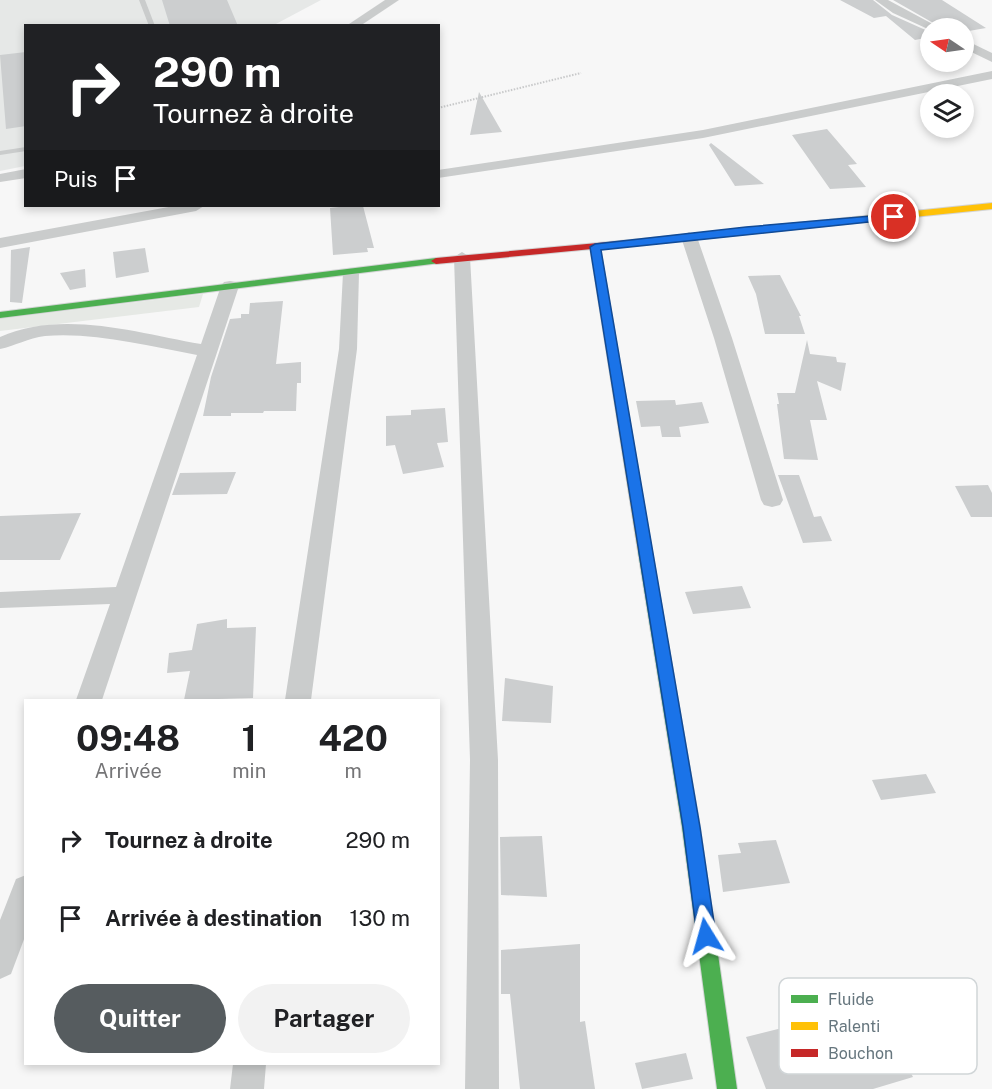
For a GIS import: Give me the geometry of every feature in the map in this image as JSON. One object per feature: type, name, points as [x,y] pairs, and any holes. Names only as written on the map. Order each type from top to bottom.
[{"type":"street","points":[[354,24],[393,0]]},
{"type":"street","points":[[880,0],[920,22]]},
{"type":"street","points":[[974,49],[992,58]]},
{"type":"street","points":[[440,174],[703,134],[992,75]]},
{"type":"street","points":[[0,178],[24,173]]},
{"type":"street","points":[[0,315],[351,273],[462,256],[595,247],[992,206]]},
{"type":"street","points":[[0,243],[191,207]]},
{"type":"street","points":[[689,237],[723,338],[772,500]]},
{"type":"street","points":[[595,247],[691,827],[727,1089]]},
{"type":"street","points":[[462,256],[484,760],[482,1089]]},
{"type":"street","points":[[297,699],[348,349],[351,273]]},
{"type":"street","points":[[89,699],[230,286]]},
{"type":"street","points":[[0,344],[21,335],[64,329],[208,351]]},
{"type":"street","points":[[0,600],[125,595]]},
{"type":"street","points":[[0,964],[24,894]]},
{"type":"street","points":[[247,1089],[250,1065]]},
{"type":"lane","points":[[142,0],[151,24]]},
{"type":"lane","points":[[0,153],[24,149]]},
{"type":"path","points":[[440,108],[581,73]]},
{"type":"shaded area","points":[[0,0],[321,0],[276,24],[24,24],[24,166],[0,171]]},
{"type":"shaded area","points":[[203,294],[199,307],[0,331],[0,319]]},
{"type":"building","points":[[162,0],[227,0],[237,24],[169,24]]},
{"type":"building","points":[[840,0],[873,0],[892,15],[920,28],[920,39],[915,40],[886,16],[874,18]]},
{"type":"building","points":[[893,0],[942,0],[970,18],[924,18]]},
{"type":"building","points":[[974,20],[986,28],[974,30]]},
{"type":"building","points":[[24,52],[24,126],[6,129],[0,55]]},
{"type":"building","points":[[479,92],[502,132],[470,135]]},
{"type":"building","points":[[827,129],[857,164],[848,165],[866,187],[830,189],[792,135]]},
{"type":"building","points":[[711,143],[764,184],[735,186],[709,145]]},
{"type":"building","points":[[363,207],[374,248],[367,248],[368,252],[333,255],[330,208]]},
{"type":"building","points":[[30,247],[22,303],[10,302],[11,250]]},
{"type":"building","points":[[145,248],[149,272],[116,278],[113,252]]},
{"type":"building","points":[[85,269],[86,287],[70,290],[60,273]]},
{"type":"building","points":[[780,275],[801,316],[799,316],[805,334],[765,334],[756,294],[748,276]]},
{"type":"building","points":[[283,301],[276,364],[301,362],[301,383],[297,383],[296,411],[203,416],[211,377],[230,319],[241,318],[241,314],[249,314],[250,303]]},
{"type":"building","points":[[807,340],[810,354],[836,357],[837,362],[846,363],[841,391],[817,381],[827,420],[810,420],[818,460],[784,459],[777,393],[795,393]]},
{"type":"building","points":[[675,400],[676,405],[702,402],[709,423],[679,427],[681,437],[662,437],[660,426],[641,427],[636,401]]},
{"type":"building","points":[[445,408],[448,442],[437,443],[444,467],[403,474],[395,445],[386,446],[386,416],[411,415],[411,410]]},
{"type":"building","points":[[236,472],[227,494],[172,495],[180,473]]},
{"type":"building","points":[[778,475],[799,475],[814,517],[821,516],[832,541],[803,543]]},
{"type":"building","points":[[988,485],[992,493],[992,517],[971,517],[955,486]]},
{"type":"building","points":[[81,513],[60,560],[0,560],[0,516]]},
{"type":"building","points":[[742,586],[751,608],[693,614],[685,592]]},
{"type":"building","points":[[227,619],[227,628],[256,627],[253,698],[184,699],[190,671],[167,673],[169,653],[192,650],[197,624]]},
{"type":"building","points":[[505,678],[553,686],[551,723],[502,721]]},
{"type":"building","points":[[926,774],[936,793],[881,800],[872,780]]},
{"type":"building","points":[[542,836],[547,897],[501,895],[500,837]]},
{"type":"building","points":[[776,840],[790,883],[723,892],[718,855],[741,853],[738,843]]},
{"type":"building","points":[[580,944],[580,1022],[585,1021],[595,1089],[520,1089],[510,994],[501,994],[501,950]]},
{"type":"building","points":[[779,1029],[779,1074],[911,1074],[913,1077],[873,1089],[766,1089],[746,1037]]},
{"type":"building","points":[[686,1053],[693,1079],[642,1089],[635,1063]]},
{"type":"traffic: fast","points":[[0,315],[436,261]]},
{"type":"traffic: fast","points":[[645,551],[691,827],[727,1089]]},
{"type":"traffic: slow","points":[[641,242],[992,206]]},
{"type":"traffic: slow","points":[[595,247],[645,551]]},
{"type":"traffic: jam","points":[[436,261],[641,242]]},
{"type":"route","points":[[706,936],[691,827],[595,247],[746,230],[894,217]]}]
